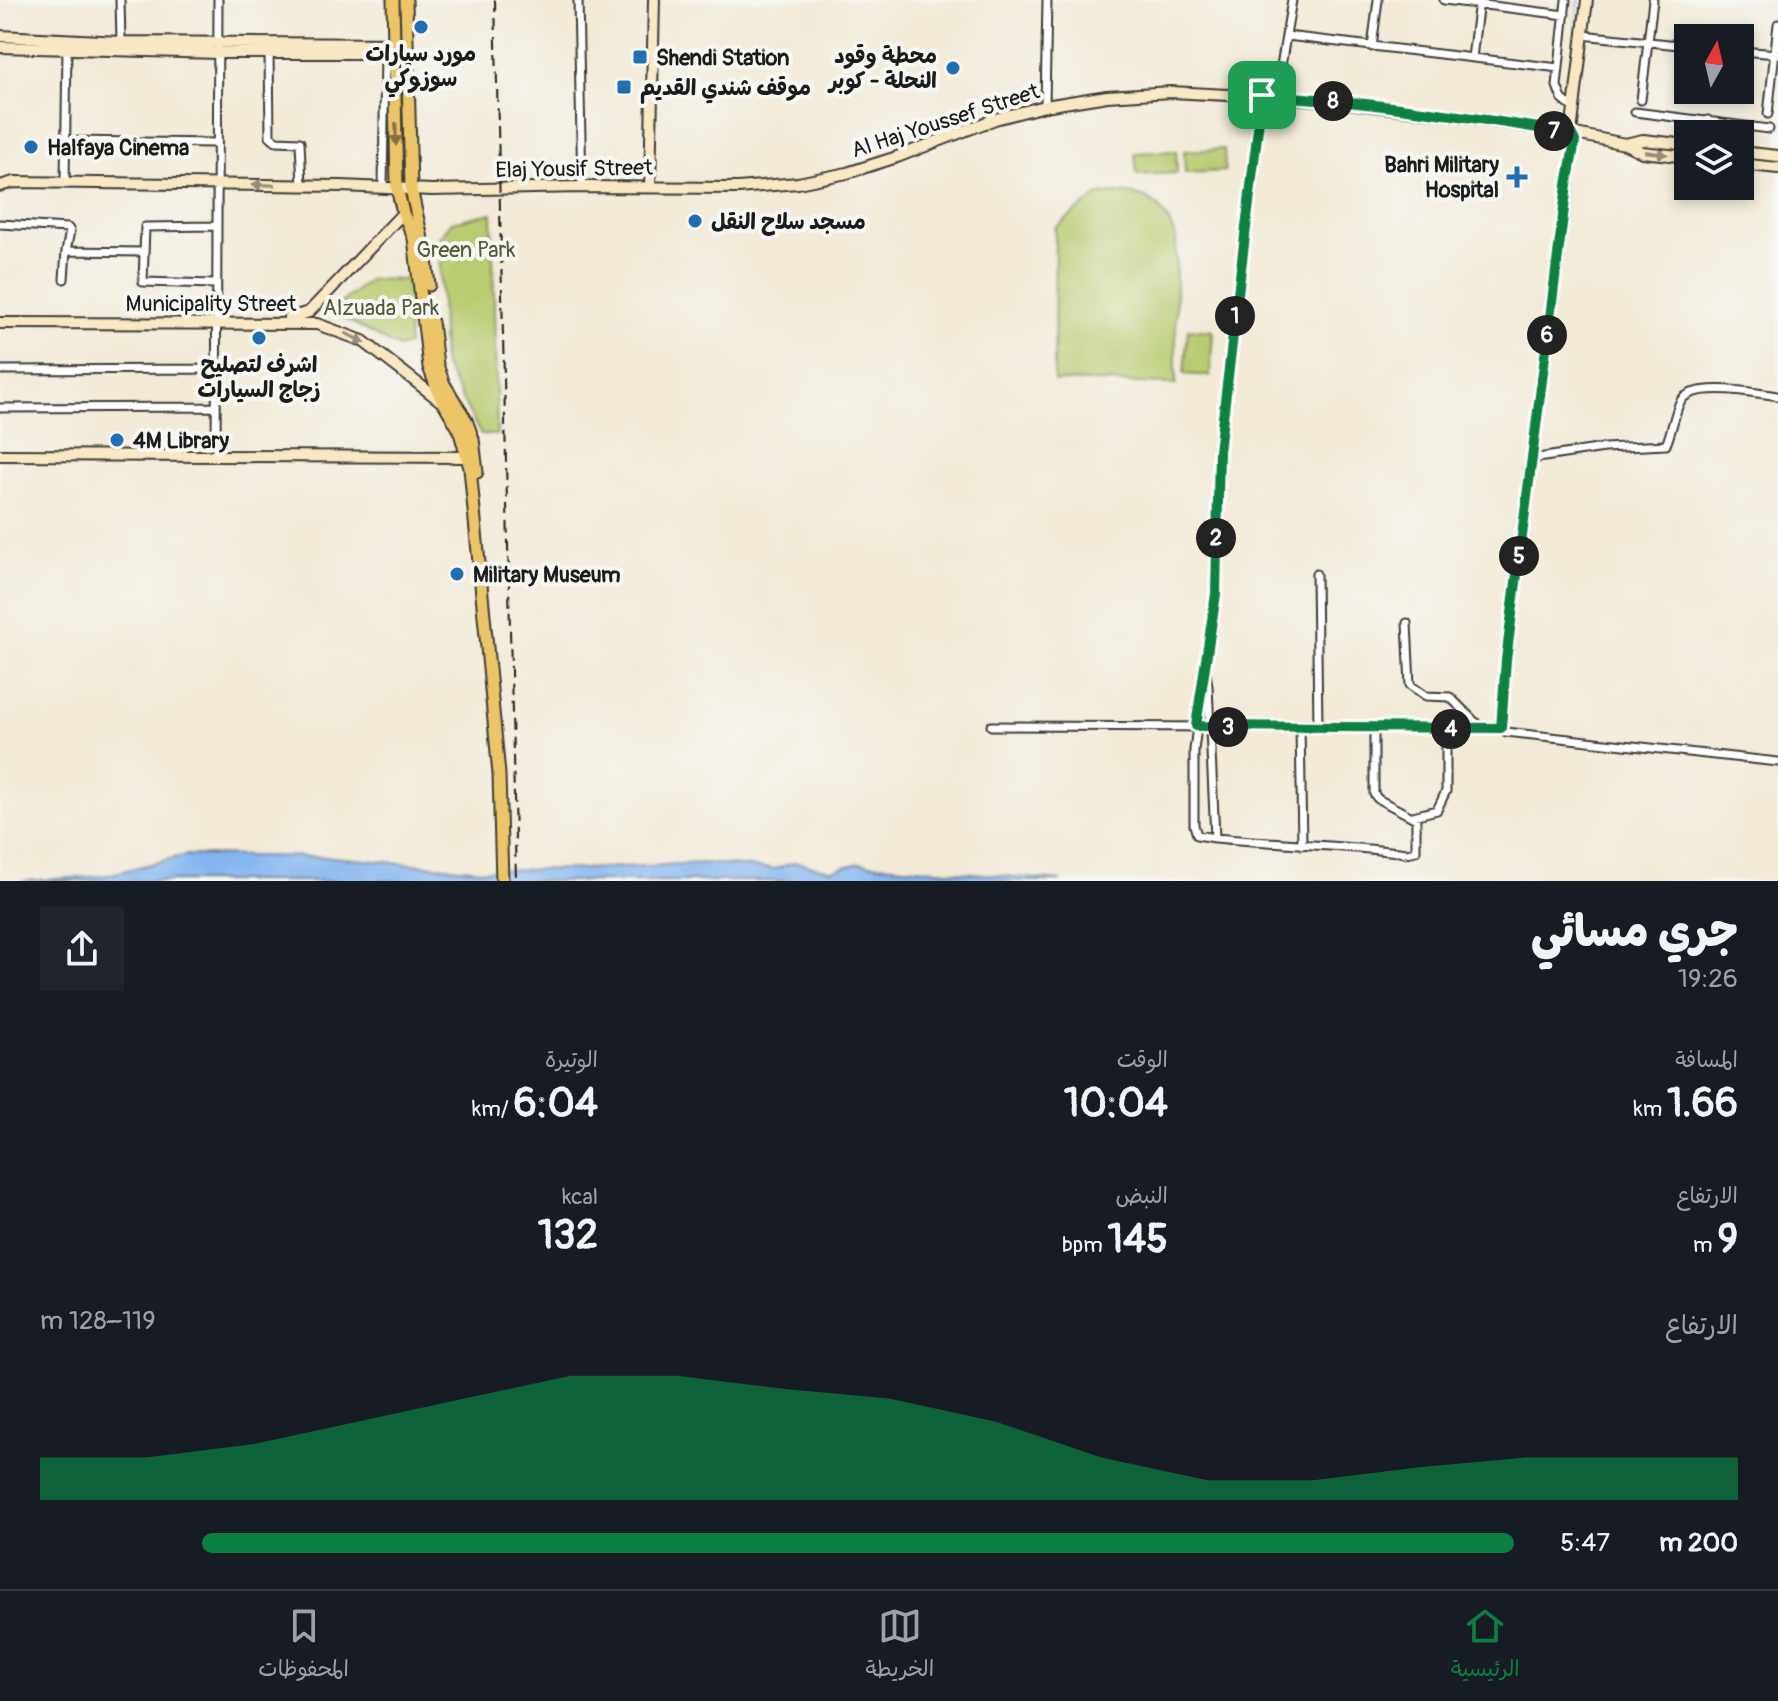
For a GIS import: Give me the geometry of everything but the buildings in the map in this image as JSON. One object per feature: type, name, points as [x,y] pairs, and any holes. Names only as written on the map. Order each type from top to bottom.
[{"type":"main road","points":[[393,0],[391,51],[397,188],[414,238],[429,367],[456,422],[467,457],[479,545],[503,811]]},
{"type":"main road","points":[[406,0],[411,189],[425,252],[437,365],[473,439],[486,546],[488,599],[505,774],[504,881]]},
{"type":"main road","points":[[650,187],[654,0]]},
{"type":"main road","points":[[1571,133],[1587,0]]},
{"type":"main road","points":[[0,36],[269,53],[407,49]]},
{"type":"main road","points":[[0,47],[391,51]]},
{"type":"main road","name":"Al Haj Youssef Street","points":[[1045,106],[1107,96],[1171,92],[1262,95],[1452,115],[1625,144],[1643,140],[1674,143]]},
{"type":"main road","name":"Elaj Yousif Street","points":[[0,186],[14,182],[499,191],[582,187],[738,188],[798,183],[847,173],[995,119],[1045,106]]},
{"type":"main road","points":[[1625,144],[1642,152],[1674,155]]},
{"type":"main road","points":[[1754,153],[1778,156]]},
{"type":"main road","points":[[1754,165],[1778,168]]},
{"type":"main road","points":[[0,317],[216,321],[295,318],[309,312],[403,213]]},
{"type":"main road","name":"Municipality Street","points":[[0,323],[216,321],[317,324],[342,331],[379,351],[445,404]]},
{"type":"main road","points":[[0,455],[467,457]]},
{"type":"street","points":[[120,0],[121,42]]},
{"type":"street","points":[[216,455],[218,0]]},
{"type":"street","points":[[578,0],[582,187]]},
{"type":"street","points":[[1045,106],[1047,0]]},
{"type":"street","points":[[1276,96],[1292,0]]},
{"type":"street","points":[[1372,47],[1378,0]]},
{"type":"street","points":[[1444,0],[1565,15]]},
{"type":"street","points":[[1566,0],[1558,93],[1573,108]]},
{"type":"street","points":[[1641,100],[1653,0]]},
{"type":"street","points":[[1472,58],[1479,2]]},
{"type":"street","points":[[1768,114],[1778,24]]},
{"type":"street","points":[[1582,35],[1674,45]]},
{"type":"street","points":[[1287,36],[1559,68]]},
{"type":"street","points":[[65,183],[67,48]]},
{"type":"street","points":[[383,188],[391,51]]},
{"type":"street","points":[[1754,52],[1776,54]]},
{"type":"street","points":[[269,53],[270,136],[276,141],[300,142],[302,186]]},
{"type":"street","points":[[1262,95],[1219,451],[1216,594],[1196,726],[1196,834],[1412,853],[1417,847],[1417,822],[1413,816],[1374,794],[1374,728]]},
{"type":"street","points":[[1635,112],[1708,120]]},
{"type":"street","points":[[1754,127],[1769,129]]},
{"type":"street","points":[[1501,728],[1506,660],[1531,459],[1575,141],[1571,133]]},
{"type":"street","points":[[67,141],[217,143]]},
{"type":"street","points":[[0,224],[68,228],[64,279]]},
{"type":"street","points":[[215,226],[145,227],[144,252],[144,283],[215,284]]},
{"type":"street","points":[[66,251],[144,252]]},
{"type":"street","points":[[0,370],[216,369]]},
{"type":"street","points":[[1531,459],[1604,448],[1666,445],[1680,403],[1686,394],[1698,390],[1778,396]]},
{"type":"street","points":[[0,408],[216,407]]},
{"type":"street","points":[[1316,574],[1318,727]]},
{"type":"street","points":[[1407,623],[1410,685],[1426,696],[1450,697],[1482,729]]},
{"type":"street","points":[[1205,665],[1215,838]]},
{"type":"street","points":[[991,726],[1501,728],[1506,732],[1778,762]]},
{"type":"street","points":[[1300,727],[1302,845]]},
{"type":"street","points":[[1413,816],[1437,810],[1446,794],[1446,729]]},
{"type":"green space","points":[[1224,149],[1225,171],[1185,173],[1184,151]]},
{"type":"green space","points":[[1176,151],[1177,173],[1137,175],[1135,153]]},
{"type":"green space","points":[[1111,193],[1136,195],[1152,202],[1165,215],[1176,237],[1176,384],[1054,381],[1055,228],[1097,196]]},
{"type":"green space","name":"Green Park","points":[[492,213],[497,435],[481,435],[443,363],[439,237],[452,222]]},
{"type":"green space","name":"Alzuada Park","points":[[370,279],[410,280],[408,345],[398,348],[331,311]]},
{"type":"green space","points":[[1188,329],[1213,331],[1210,376],[1184,374]]},
{"type":"water","points":[[186,855],[332,857],[483,870],[704,863],[774,869],[796,862],[831,870],[859,863],[1061,881],[22,881],[103,876]]},
{"type":"waterway","points":[[1569,94],[1579,0]]},
{"type":"railway","points":[[495,0],[516,881]]},
{"type":"place","name":"مورد سيارات سوزوكي","points":[[421,27]]},
{"type":"place","name":"Shendi Station","points":[[640,57]]},
{"type":"place","name":"محطة وقود النحلة - كوبر","points":[[953,68]]},
{"type":"place","name":"موقف شندي القديم","points":[[624,87]]},
{"type":"place","name":"Halfaya Cinema","points":[[31,147]]},
{"type":"place","name":"Bahri Military Hospital","points":[[1517,177]]},
{"type":"place","name":"مسجد سلاح النقل","points":[[695,221]]},
{"type":"place","name":"اشرف لتصليح زجاج السيارات","points":[[259,338]]},
{"type":"place","name":"4M Library","points":[[117,440]]},
{"type":"place","name":"Military Museum","points":[[457,574]]},
{"type":"route","points":[[1262,95],[1515,124],[1571,133],[1575,141],[1531,459],[1506,660],[1501,728],[1196,726],[1216,594],[1219,451],[1262,95]]}]
